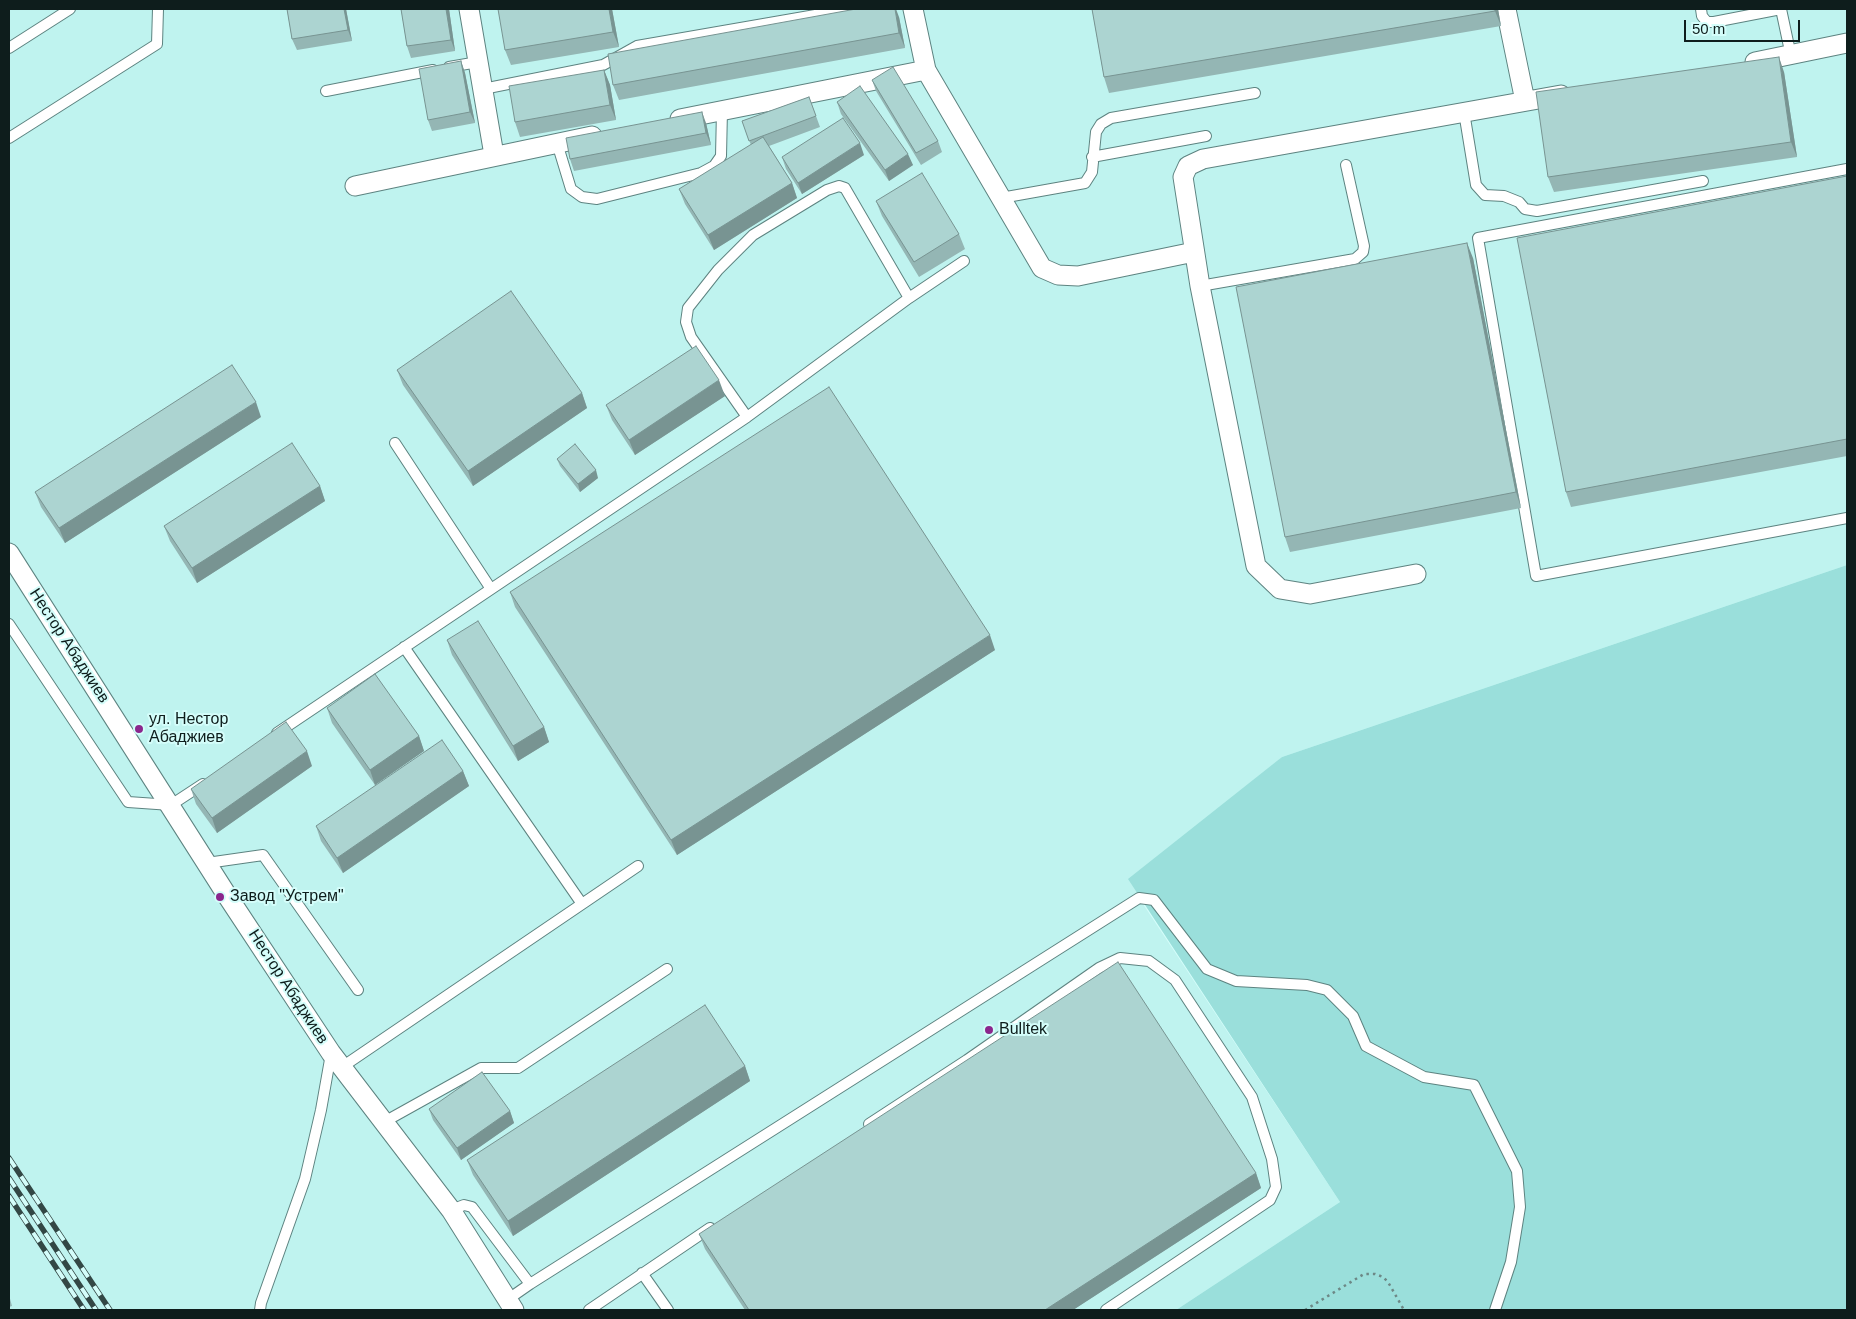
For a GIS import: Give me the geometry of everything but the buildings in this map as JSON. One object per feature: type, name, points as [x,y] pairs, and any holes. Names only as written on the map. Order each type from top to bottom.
[{"type":"street","points":[[469,9],[494,155]]},
{"type":"street","points":[[913,9],[926,70],[1042,268],[1058,276],[1078,276],[1194,252]]},
{"type":"street","points":[[1506,9],[1525,102]]},
{"type":"street","points":[[1742,65],[1847,43]]},
{"type":"street","points":[[664,122],[926,70]]},
{"type":"street","points":[[1416,574],[1310,594],[1280,589],[1256,566],[1200,286],[1183,177],[1188,166],[1203,159],[1574,93]]},
{"type":"street","points":[[355,186],[494,155],[606,133]]},
{"type":"street","name":"Нестор Абаджиев","points":[[9,553],[207,863],[337,1060],[451,1210],[511,1305]]},
{"type":"lane","points":[[9,48],[70,9]]},
{"type":"lane","points":[[9,138],[157,44],[158,9]]},
{"type":"lane","points":[[483,90],[603,65],[637,46],[850,9]]},
{"type":"lane","points":[[1701,9],[1702,16],[1707,22],[1781,9],[1791,56]]},
{"type":"lane","points":[[326,91],[478,62]]},
{"type":"lane","points":[[1002,198],[1085,183],[1092,172],[1096,132],[1101,124],[1111,118],[1255,93]]},
{"type":"lane","points":[[557,143],[571,189],[582,197],[597,199],[701,173],[714,166],[721,156],[722,110]]},
{"type":"lane","points":[[1464,112],[1476,185],[1485,195],[1504,196],[1518,202],[1525,209],[1538,211],[1703,181]]},
{"type":"lane","points":[[1092,157],[1206,136]]},
{"type":"lane","points":[[1200,286],[1355,260],[1363,252],[1364,246],[1346,165]]},
{"type":"lane","points":[[1847,169],[1478,238],[1536,576],[1847,518]]},
{"type":"lane","points":[[747,417],[690,337],[686,322],[688,308],[718,270],[753,235],[827,190],[839,186],[845,188],[909,298]]},
{"type":"lane","points":[[268,740],[747,417],[909,298],[964,261]]},
{"type":"lane","points":[[395,443],[491,589]]},
{"type":"lane","points":[[9,624],[128,802],[171,805],[211,778]]},
{"type":"lane","points":[[404,647],[582,904]]},
{"type":"lane","points":[[207,863],[263,855],[358,990]]},
{"type":"lane","points":[[260,1310],[305,1179],[321,1110],[337,1060],[582,904],[638,866]]},
{"type":"lane","points":[[511,1305],[530,1284],[1140,898],[1154,900],[1207,969],[1236,981],[1307,985],[1327,990],[1352,1016],[1366,1046],[1424,1077],[1474,1085],[1517,1171],[1520,1207],[1511,1262],[1495,1310]]},
{"type":"lane","points":[[859,1131],[967,1060],[1099,968],[1120,958],[1149,961],[1175,980],[1252,1097],[1272,1159],[1276,1187],[1270,1200],[1106,1310]]},
{"type":"lane","points":[[384,1122],[481,1068],[518,1068],[667,968]]},
{"type":"lane","points":[[451,1210],[464,1204],[472,1207],[530,1284]]},
{"type":"lane","points":[[589,1310],[717,1224]]},
{"type":"lane","points":[[642,1273],[668,1310]]},
{"type":"path","points":[[1304,1310],[1364,1274],[1376,1274],[1383,1277],[1388,1282],[1404,1310]]},
{"type":"shaded area","points":[[9,9],[1847,9],[1847,565],[1282,757],[1139,898],[1340,1202],[1176,1310],[9,1310]]},
{"type":"shaded area","points":[[1847,565],[1847,1310],[1176,1310],[1340,1202],[1128,879],[1282,757]]},
{"type":"railway","points":[[9,1158],[110,1310]]},
{"type":"railway","points":[[9,1178],[96,1310]]},
{"type":"railway","points":[[9,1196],[84,1310]]},
{"type":"place","name":"ул. Нестор Абаджиев","points":[[139,729]]},
{"type":"place","name":"Завод \"Устрем\"","points":[[220,897]]},
{"type":"place","name":"Bulltek","points":[[989,1030]]}]
